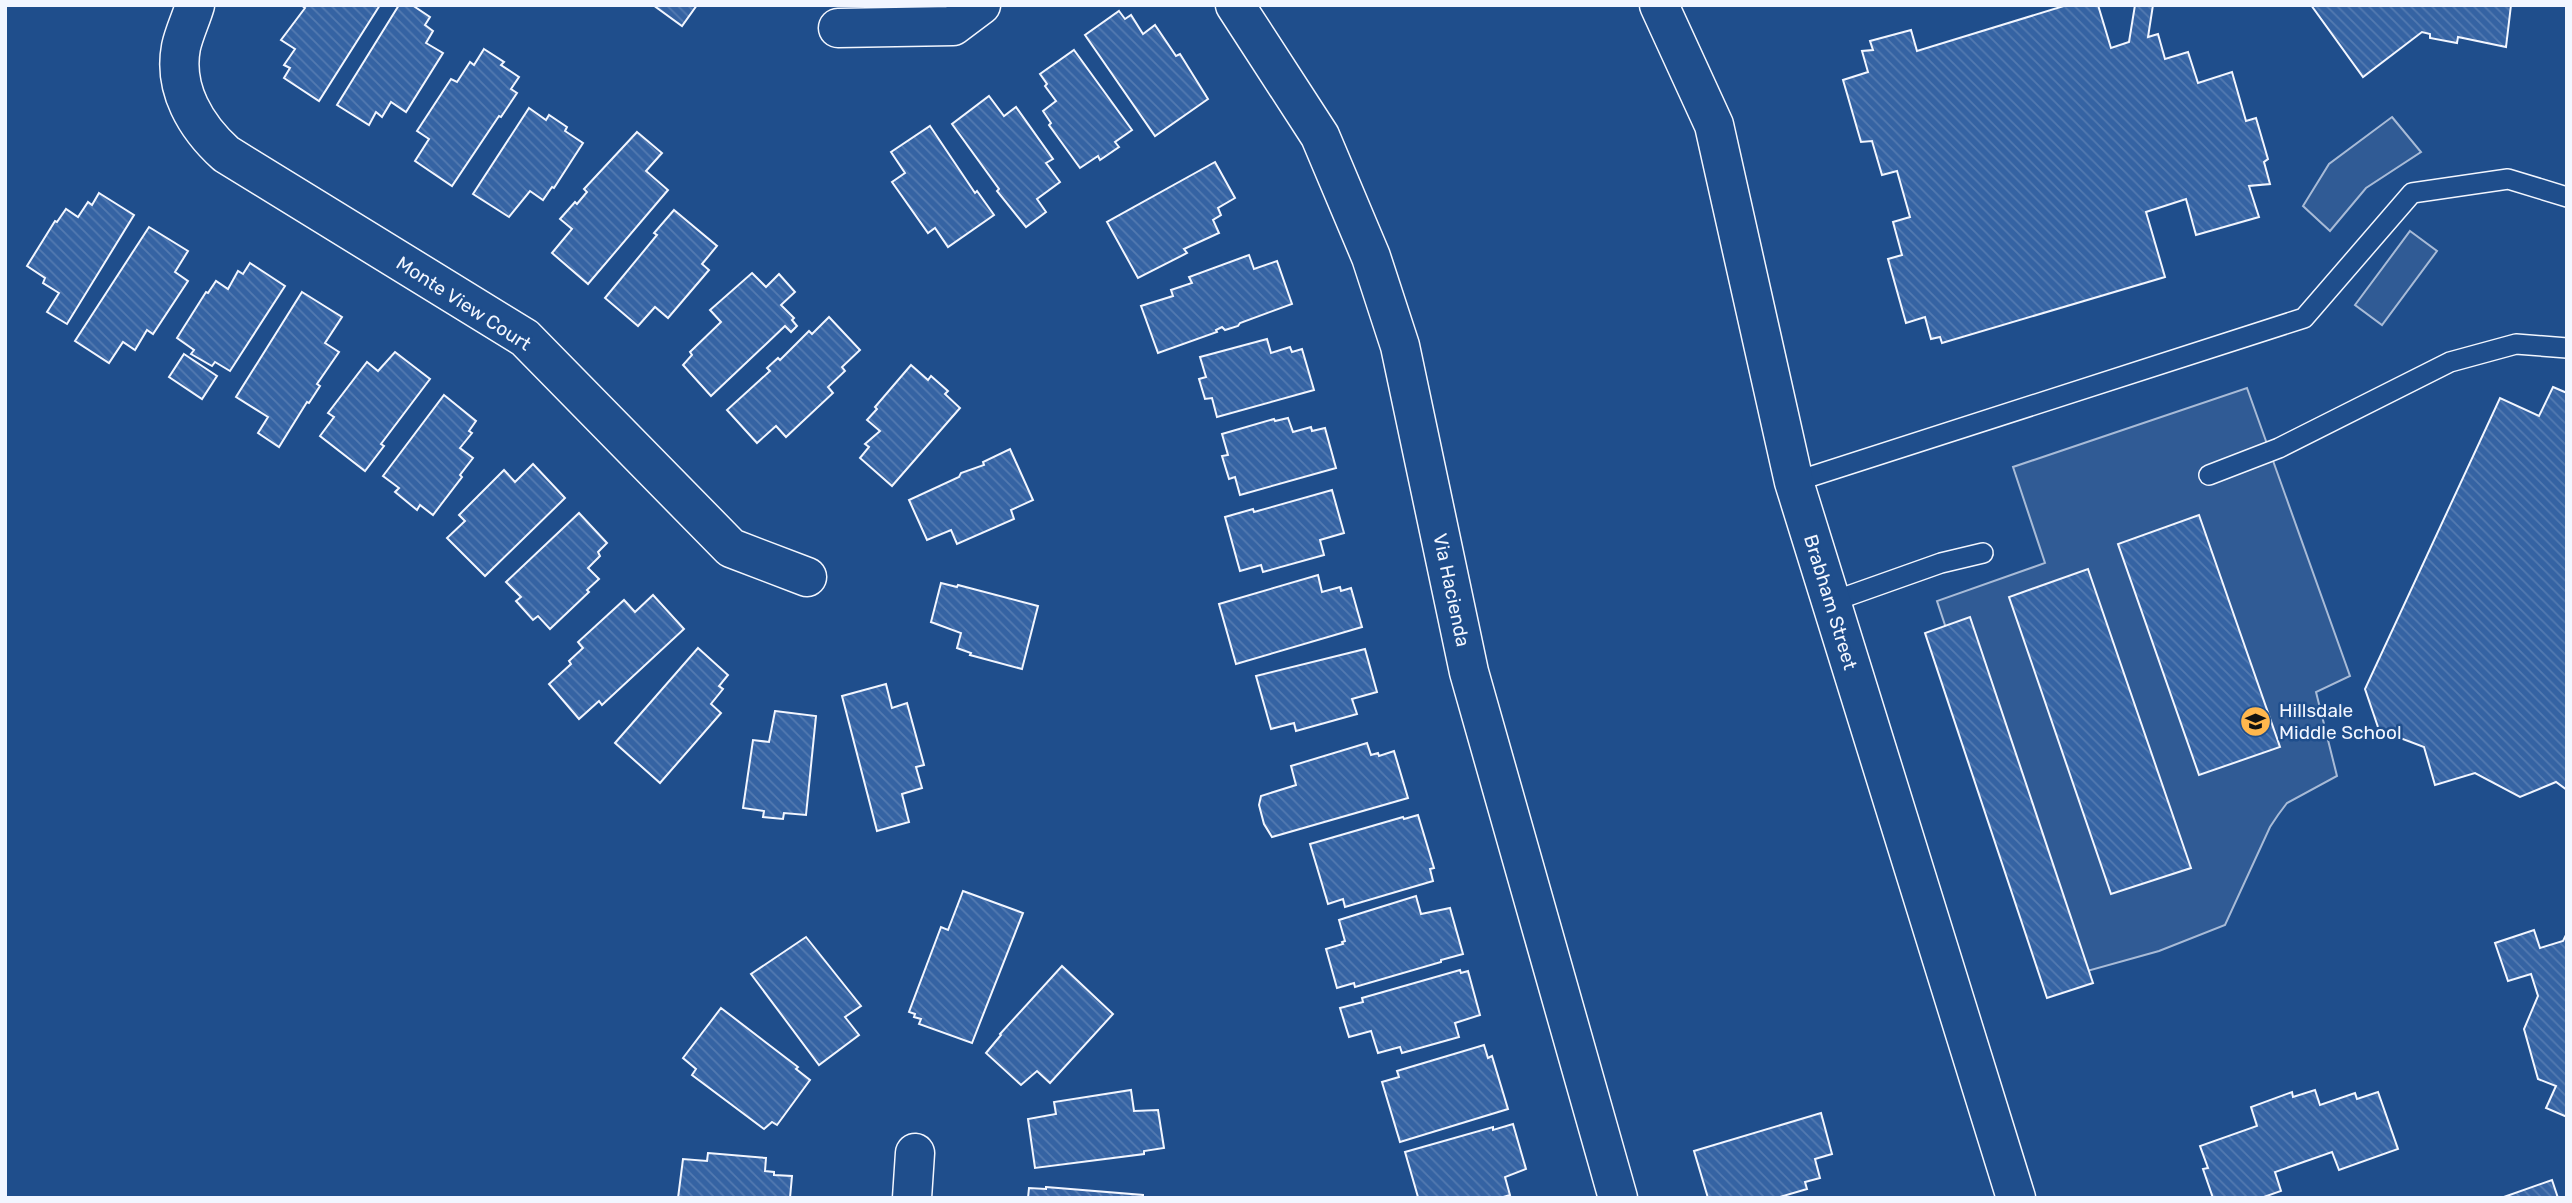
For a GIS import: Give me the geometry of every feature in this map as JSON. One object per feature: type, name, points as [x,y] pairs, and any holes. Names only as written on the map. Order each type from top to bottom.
[{"type":"street","name":"Monte View Court","points":[[195,5],[181,46],[180,65],[186,101],[209,139],[226,154],[525,338],[731,548],[807,577]]},
{"type":"street","points":[[838,28],[953,26],[981,5]]},
{"type":"street","name":"Via Hacienda","points":[[1235,5],[1320,136],[1371,257],[1399,346],[1469,672],[1618,1198]]},
{"type":"street","name":"Brabham Street","points":[[1659,5],[1714,125],[1794,482],[2016,1198]]},
{"type":"street","points":[[912,1198],[915,1153]]},
{"type":"lane","points":[[1794,482],[2304,318],[2412,193],[2508,179],[2567,197]]},
{"type":"lane","points":[[2209,475],[2279,448],[2450,362],[2516,344],[2567,348]]},
{"type":"lane","points":[[1831,602],[1941,563],[1983,553]]},
{"type":"shaded area","points":[[2392,117],[2421,152],[2366,188],[2330,231],[2303,206],[2329,164]]},
{"type":"shaded area","points":[[2410,231],[2437,251],[2382,325],[2355,305]]},
{"type":"shaded area","points":[[2247,388],[2350,676],[2316,692],[2337,776],[2287,803],[2270,827],[2225,925],[2159,951],[2073,975],[2057,962],[1937,601],[2045,563],[2013,467]]},
{"type":"building","points":[[301,5],[380,5],[319,101],[284,78],[290,68],[284,65],[295,49],[281,40],[305,8]]},
{"type":"building","points":[[399,5],[412,5],[430,17],[425,25],[433,31],[426,43],[443,53],[406,112],[391,102],[382,117],[376,112],[369,125],[337,105]]},
{"type":"building","points":[[653,5],[697,5],[682,26]]},
{"type":"building","points":[[2067,5],[2098,5],[2111,48],[2129,42],[2135,5],[2153,5],[2148,37],[2158,34],[2165,59],[2188,52],[2198,83],[2232,72],[2246,121],[2256,118],[2268,159],[2264,162],[2270,184],[2249,186],[2259,217],[2196,235],[2186,199],[2146,212],[2165,277],[1942,343],[1940,337],[1931,339],[1925,317],[1906,323],[1888,259],[1902,255],[1893,222],[1910,217],[1897,171],[1882,175],[1872,141],[1861,142],[1843,80],[1868,72],[1862,51],[1873,50],[1870,41],[1911,30],[1917,51]]},
{"type":"building","points":[[2311,5],[2511,5],[2506,47],[2458,37],[2457,43],[2430,38],[2430,34],[2422,32],[2363,77]]},
{"type":"building","points":[[1119,11],[1125,19],[1131,15],[1143,34],[1155,25],[1176,56],[1180,54],[1208,99],[1155,136],[1085,35]]},
{"type":"building","points":[[484,49],[504,62],[501,65],[519,77],[511,89],[517,93],[452,186],[415,161],[429,139],[417,131],[451,79],[457,82],[470,62],[474,65]]},
{"type":"building","points":[[1074,50],[1132,130],[1115,142],[1119,147],[1100,160],[1098,156],[1080,168],[1049,125],[1051,123],[1043,111],[1056,101],[1040,74]]},
{"type":"building","points":[[989,96],[1004,116],[1016,107],[1053,159],[1046,163],[1060,182],[1037,199],[1046,212],[1026,227],[997,191],[999,189],[952,124]]},
{"type":"building","points":[[529,108],[546,120],[549,115],[567,127],[565,131],[583,143],[554,188],[552,187],[543,200],[530,191],[509,217],[473,194]]},
{"type":"building","points":[[930,126],[975,193],[977,191],[994,215],[948,247],[935,228],[928,233],[892,182],[905,173],[891,152]]},
{"type":"building","points":[[637,132],[662,153],[646,171],[668,190],[588,284],[552,253],[572,229],[560,219],[575,202],[577,204],[587,192],[584,189]]},
{"type":"building","points":[[1215,162],[1235,198],[1218,208],[1221,215],[1213,220],[1219,233],[1184,249],[1187,253],[1138,278],[1107,222]]},
{"type":"building","points":[[99,193],[134,215],[67,324],[47,312],[59,293],[43,283],[45,278],[27,266],[55,221],[57,222],[66,209],[78,217],[88,202],[92,205]]},
{"type":"building","points":[[674,210],[717,246],[702,264],[709,270],[668,318],[655,307],[638,326],[605,298]]},
{"type":"building","points":[[149,227],[188,251],[175,272],[188,281],[153,334],[147,330],[135,350],[123,342],[109,363],[75,341]]},
{"type":"building","points":[[1249,255],[1254,269],[1277,261],[1292,304],[1238,326],[1225,330],[1222,327],[1216,330],[1217,332],[1158,353],[1141,306],[1173,296],[1171,290],[1192,283],[1189,277]]},
{"type":"building","points":[[250,263],[285,286],[230,371],[215,362],[212,366],[191,354],[194,350],[177,338],[216,281],[228,289],[238,271],[243,274]]},
{"type":"building","points":[[752,273],[766,287],[779,274],[795,292],[781,305],[794,318],[792,320],[797,326],[791,332],[785,326],[711,396],[683,365],[692,355],[690,352],[721,322],[710,310]]},
{"type":"building","points":[[302,292],[342,317],[325,343],[339,352],[279,447],[258,433],[268,417],[236,397]]},
{"type":"building","points":[[829,317],[860,350],[842,367],[845,371],[828,387],[833,393],[786,437],[776,426],[757,443],[727,410],[770,371],[767,368],[778,358],[780,360],[809,331],[812,334]]},
{"type":"building","points":[[1267,339],[1271,353],[1290,347],[1292,352],[1302,349],[1314,390],[1217,417],[1212,398],[1205,399],[1199,379],[1206,377],[1200,357]]},
{"type":"building","points":[[395,352],[430,379],[381,444],[384,446],[365,471],[320,436],[334,417],[328,413],[367,362],[378,371]]},
{"type":"building","points":[[184,354],[217,376],[202,399],[169,377]]},
{"type":"building","points":[[911,365],[928,380],[931,376],[948,391],[945,394],[960,408],[892,486],[860,458],[869,447],[865,444],[880,431],[867,420]]},
{"type":"building","points":[[2553,387],[2567,393],[2567,790],[2556,782],[2520,797],[2475,773],[2435,785],[2424,747],[2379,730],[2365,689],[2500,398],[2539,416]]},
{"type":"building","points":[[444,395],[476,421],[469,431],[472,433],[460,448],[473,458],[433,515],[420,505],[417,510],[395,492],[399,488],[383,476]]},
{"type":"building","points":[[1288,418],[1293,432],[1311,427],[1312,431],[1325,428],[1336,468],[1240,495],[1235,477],[1229,479],[1222,456],[1228,455],[1222,434],[1274,419]]},
{"type":"building","points":[[1010,449],[1033,500],[1011,510],[1014,519],[957,544],[951,530],[927,540],[909,500],[959,477],[961,473],[984,465],[983,462]]},
{"type":"building","points":[[533,464],[565,498],[485,576],[447,538],[465,521],[459,515],[504,470],[515,482]]},
{"type":"building","points":[[1332,490],[1344,533],[1320,540],[1324,555],[1263,572],[1261,565],[1240,571],[1225,517],[1253,509],[1254,512]]},
{"type":"building","points":[[579,513],[607,543],[598,552],[600,556],[588,568],[599,579],[550,629],[538,616],[533,620],[516,601],[521,597],[506,582]]},
{"type":"building","points":[[2199,515],[2280,747],[2199,775],[2118,544]]},
{"type":"building","points":[[2088,569],[2191,868],[2111,894],[2009,597]]},
{"type":"building","points":[[1318,575],[1322,592],[1340,587],[1341,591],[1351,588],[1362,627],[1236,664],[1219,604]]},
{"type":"building","points":[[941,583],[1038,606],[1022,669],[970,655],[971,653],[957,648],[961,633],[931,622]]},
{"type":"building","points":[[653,595],[684,629],[602,705],[599,701],[579,719],[549,684],[571,664],[569,661],[583,648],[578,642],[624,600],[635,612]]},
{"type":"building","points":[[1970,617],[2093,983],[2047,998],[1925,633]]},
{"type":"building","points":[[698,648],[728,675],[719,686],[723,689],[711,704],[721,713],[660,783],[615,743]]},
{"type":"building","points":[[1365,649],[1377,692],[1352,699],[1357,714],[1296,731],[1294,723],[1271,729],[1256,676]]},
{"type":"building","points":[[886,684],[892,708],[907,703],[924,765],[916,767],[922,788],[902,794],[909,822],[877,831],[842,696]]},
{"type":"building","points":[[775,711],[816,716],[806,815],[784,813],[783,819],[763,817],[764,811],[743,808],[753,740],[769,742]]},
{"type":"building","points":[[1367,743],[1371,755],[1378,753],[1379,756],[1394,751],[1408,798],[1272,837],[1264,824],[1259,805],[1261,796],[1296,785],[1291,766]]},
{"type":"building","points":[[1418,815],[1434,868],[1430,869],[1433,881],[1345,907],[1343,899],[1328,904],[1310,844]]},
{"type":"building","points":[[963,891],[1023,913],[972,1043],[919,1024],[921,1019],[909,1012],[941,927],[948,930]]},
{"type":"building","points":[[1416,896],[1421,914],[1450,908],[1463,954],[1355,987],[1354,983],[1337,988],[1326,949],[1345,941],[1339,920]]},
{"type":"building","points":[[2534,930],[2540,948],[2563,941],[2567,933],[2567,1117],[2546,1108],[2556,1086],[2538,1079],[2524,1029],[2538,996],[2531,974],[2508,981],[2495,943]]},
{"type":"building","points":[[806,937],[861,1006],[845,1017],[859,1035],[819,1065],[751,974]]},
{"type":"building","points":[[1062,966],[1113,1014],[1050,1083],[1037,1071],[1021,1085],[986,1053]]},
{"type":"building","points":[[1460,970],[1461,973],[1468,971],[1480,1015],[1455,1023],[1459,1037],[1402,1053],[1400,1047],[1378,1053],[1371,1031],[1349,1037],[1340,1008],[1363,1002],[1362,998]]},
{"type":"building","points":[[721,1008],[798,1067],[796,1069],[810,1080],[777,1125],[772,1122],[764,1129],[692,1075],[696,1069],[683,1058]]},
{"type":"building","points":[[1484,1045],[1488,1058],[1492,1056],[1508,1109],[1400,1142],[1382,1082],[1399,1077],[1397,1071]]},
{"type":"building","points":[[1131,1090],[1134,1111],[1158,1110],[1164,1148],[1144,1151],[1144,1154],[1035,1168],[1028,1119],[1056,1114],[1054,1102]]},
{"type":"building","points":[[2315,1090],[2320,1105],[2355,1093],[2357,1099],[2378,1092],[2398,1149],[2339,1170],[2332,1152],[2275,1172],[2281,1191],[2261,1198],[2213,1198],[2203,1169],[2208,1168],[2200,1146],[2257,1126],[2251,1107],[2292,1092],[2293,1097]]},
{"type":"building","points":[[1821,1113],[1832,1154],[1815,1159],[1820,1178],[1805,1182],[1807,1189],[1776,1198],[1708,1198],[1694,1151]]},
{"type":"building","points":[[1513,1124],[1526,1169],[1505,1177],[1510,1195],[1500,1198],[1418,1197],[1405,1152],[1493,1127],[1493,1130]]},
{"type":"building","points":[[708,1153],[766,1158],[765,1171],[774,1172],[774,1175],[792,1176],[790,1198],[678,1198],[683,1159],[707,1161]]},
{"type":"building","points":[[2552,1180],[2558,1198],[2501,1198]]},
{"type":"building","points":[[1029,1188],[1143,1195],[1143,1198],[1028,1198]]},
{"type":"place","name":"Hillsdale Middle School","points":[[2256,721]]}]
